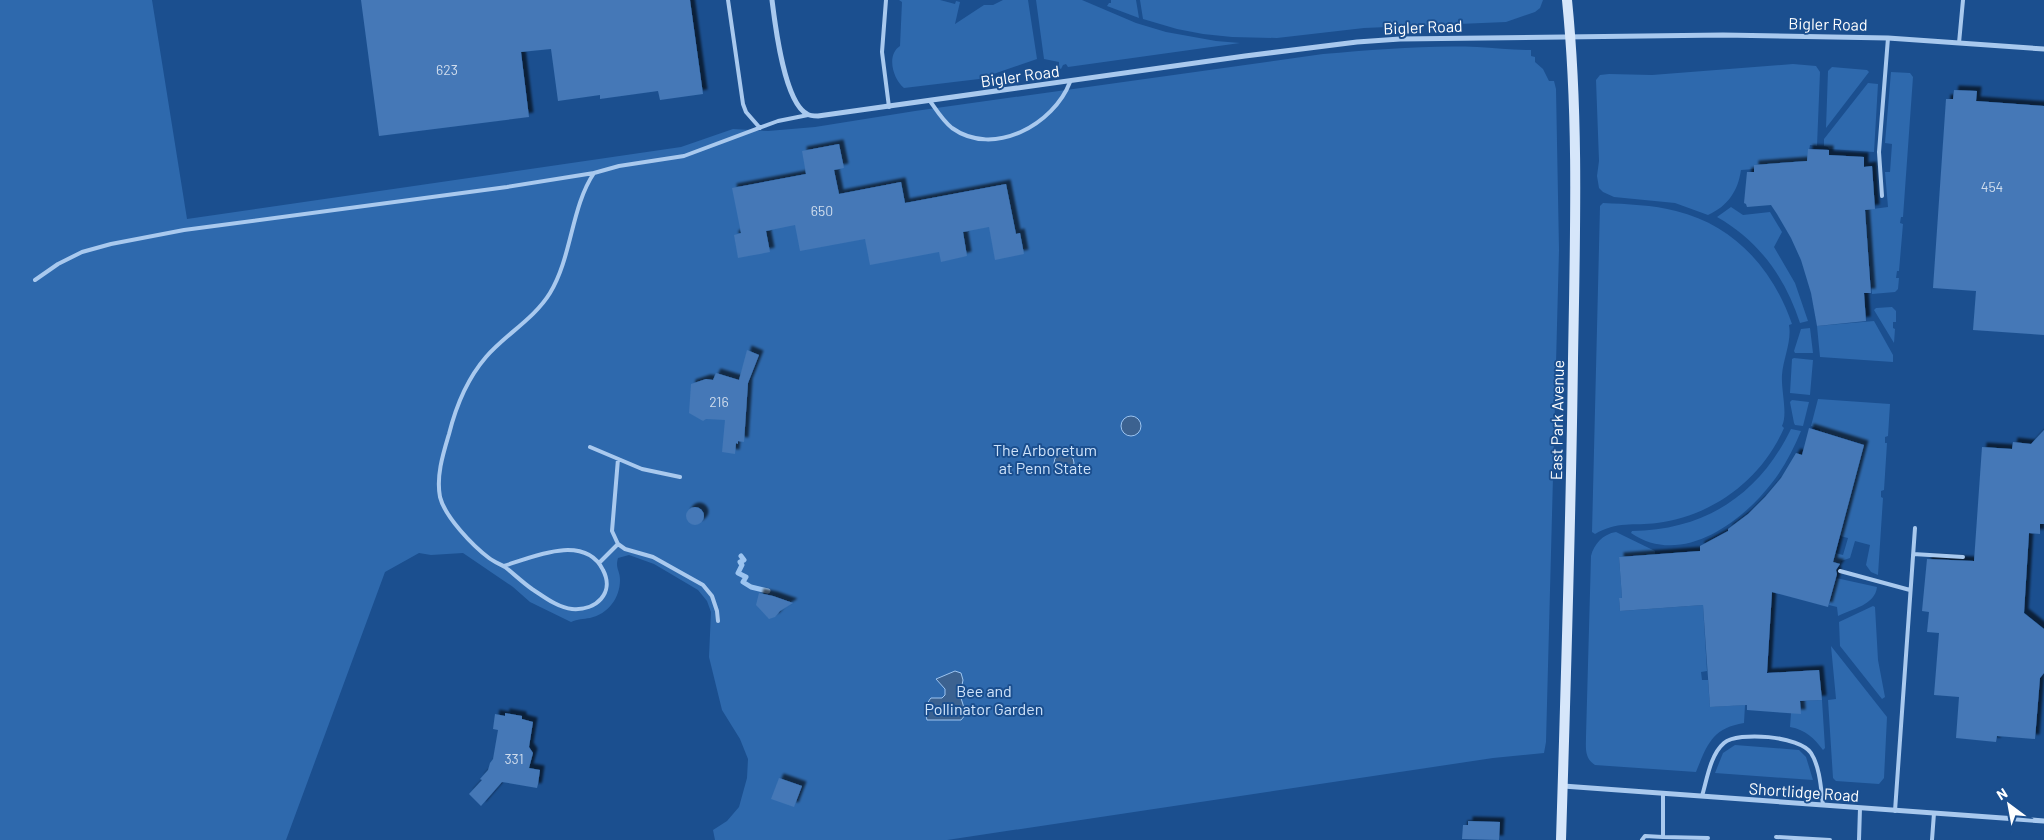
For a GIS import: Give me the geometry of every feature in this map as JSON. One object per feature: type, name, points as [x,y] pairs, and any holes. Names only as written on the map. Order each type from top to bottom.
[{"type":"main road","name":"East Park Avenue","points":[[1561,840],[1576,183],[1573,76],[1567,0]]},
{"type":"street","points":[[772,0],[777,40],[784,69],[799,108],[808,114]]},
{"type":"street","name":"Bigler Road","points":[[808,114],[834,115],[1357,42],[1400,39],[1723,35],[1888,38],[2044,49]]},
{"type":"street","name":"Shortlidge Road","points":[[1563,786],[2044,822]]},
{"type":"lane","points":[[728,0],[742,104],[746,112],[760,128]]},
{"type":"lane","points":[[886,0],[882,52],[889,107]]},
{"type":"lane","points":[[1959,43],[1962,0]]},
{"type":"lane","points":[[1882,196],[1878,152],[1888,38]]},
{"type":"lane","points":[[930,101],[940,116],[959,132],[974,137],[1008,137],[1034,125],[1049,112],[1066,92],[1070,82]]},
{"type":"lane","points":[[35,280],[58,264],[82,252],[111,244],[184,230],[507,187],[594,173],[619,166],[684,156],[778,121],[808,114]]},
{"type":"lane","points":[[504,566],[556,550],[577,550],[594,558],[599,563],[608,580],[605,593],[594,606],[572,609],[550,600],[524,584],[504,566],[488,558],[470,542],[454,522],[440,498],[439,482],[443,456],[461,395],[487,356],[534,314],[552,290],[585,191],[594,173]]},
{"type":"lane","points":[[590,447],[642,469],[680,477]]},
{"type":"lane","points":[[618,459],[612,531],[618,544],[625,549],[653,557],[703,585],[712,596],[717,610],[718,621]]},
{"type":"lane","points":[[1895,810],[1914,528]]},
{"type":"lane","points":[[599,563],[618,544]]},
{"type":"lane","points":[[1913,554],[1963,557]]},
{"type":"lane","points":[[1840,571],[1910,590]]},
{"type":"lane","points":[[1702,797],[1711,765],[1719,748],[1729,740],[1745,736],[1795,742],[1806,748],[1813,757],[1823,805]]},
{"type":"lane","points":[[1663,794],[1663,836]]},
{"type":"lane","points":[[1859,840],[1860,808]]},
{"type":"lane","points":[[1932,840],[1934,813]]},
{"type":"lane","points":[[1642,840],[1645,836],[1708,838]]},
{"type":"lane","points":[[1776,837],[1830,840]]},
{"type":"green space","name":"The Arboretum at Penn State","points":[[0,0],[152,0],[187,219],[681,147],[733,129],[768,131],[815,127],[915,111],[1323,54],[1439,47],[1531,50],[1531,56],[1535,57],[1535,62],[1543,69],[1549,81],[1554,81],[1556,89],[1559,250],[1546,742],[1544,753],[1493,758],[947,840],[715,840],[713,830],[727,821],[739,807],[747,778],[748,759],[740,739],[722,710],[709,657],[711,612],[707,601],[698,590],[654,564],[629,555],[618,558],[619,587],[612,604],[596,616],[571,622],[530,602],[513,587],[463,553],[431,555],[419,553],[385,572],[286,840],[0,840]]},
{"type":"green space","points":[[899,0],[940,0],[955,4],[956,1],[960,2],[955,24],[984,5],[993,5],[1003,0],[1028,0],[1037,59],[979,79],[904,88],[894,73],[892,61],[893,55],[900,46],[902,2]]},
{"type":"green space","points":[[1036,0],[1082,0],[1136,23],[1166,32],[1216,41],[1240,43],[1068,67],[1066,64],[1061,69],[1059,68],[1059,62],[1044,59]]},
{"type":"green space","points":[[1111,0],[1136,0],[1139,18],[1107,6],[1111,3]]},
{"type":"green space","points":[[1140,0],[1543,0],[1540,8],[1535,12],[1506,22],[1364,28],[1277,38],[1232,37],[1177,29],[1143,19]]},
{"type":"green space","points":[[1793,64],[1816,66],[1820,72],[1817,146],[1810,145],[1807,161],[1754,165],[1754,169],[1741,170],[1740,178],[1731,197],[1721,207],[1708,215],[1675,203],[1614,197],[1599,188],[1597,176],[1599,161],[1596,80],[1600,75],[1652,75]]},
{"type":"green space","points":[[1832,67],[1867,70],[1869,72],[1826,128],[1828,71]]},
{"type":"green space","points":[[1891,72],[1910,73],[1913,77],[1903,217],[1901,217],[1900,223],[1903,224],[1899,271],[1897,271],[1896,278],[1899,278],[1898,289],[1895,292],[1872,294],[1865,210],[1888,207],[1885,172],[1890,172],[1892,144],[1885,143]]},
{"type":"green space","points":[[1868,83],[1878,84],[1874,152],[1829,149],[1824,146],[1824,139]]},
{"type":"green space","points":[[1603,203],[1667,209],[1697,218],[1716,227],[1749,252],[1762,268],[1774,285],[1792,324],[1789,325],[1790,331],[1782,375],[1784,421],[1782,426],[1784,428],[1775,446],[1749,479],[1716,503],[1678,519],[1611,527],[1595,534],[1592,532],[1600,206]]},
{"type":"green space","points":[[1731,207],[1743,215],[1770,212],[1782,232],[1774,247],[1795,283],[1808,321],[1800,323],[1787,290],[1758,249],[1746,237],[1717,217]]},
{"type":"green space","points":[[1892,307],[1896,311],[1896,322],[1893,322],[1893,328],[1895,329],[1894,343],[1874,310],[1876,308]]},
{"type":"green space","points":[[1874,321],[1893,355],[1893,362],[1820,357],[1817,326]]},
{"type":"green space","points":[[1810,328],[1813,353],[1795,353],[1801,329]]},
{"type":"green space","points":[[1792,359],[1813,360],[1810,395],[1790,393]]},
{"type":"green space","points":[[1818,399],[1890,404],[1888,436],[1885,437],[1885,443],[1887,443],[1884,490],[1881,491],[1881,497],[1883,498],[1878,575],[1871,572],[1866,565],[1870,545],[1855,541],[1850,558],[1841,561],[1840,564],[1833,562],[1835,553],[1843,555],[1848,538],[1840,536],[1864,445],[1820,431],[1820,429],[1811,426]]},
{"type":"green space","points":[[1792,400],[1809,402],[1803,426],[1795,425],[1794,423],[1790,402]]},
{"type":"green space","points":[[1791,429],[1801,431],[1780,472],[1758,499],[1726,526],[1708,536],[1689,543],[1669,545],[1650,542],[1631,533],[1632,531],[1658,529],[1683,524],[1706,516],[1727,504],[1746,490],[1763,473]]},
{"type":"green space","points":[[1616,532],[1655,551],[1655,554],[1619,557],[1622,598],[1619,598],[1620,611],[1703,605],[1707,671],[1701,672],[1702,680],[1708,680],[1710,707],[1745,705],[1744,723],[1725,729],[1712,739],[1696,772],[1595,765],[1587,756],[1591,556],[1594,547],[1600,540]]},
{"type":"green space","points":[[1836,578],[1877,587],[1872,598],[1862,606],[1838,616],[1837,607],[1829,605]]},
{"type":"green space","points":[[1873,606],[1875,607],[1878,660],[1885,697],[1882,699],[1840,646],[1839,622]]},
{"type":"green space","points":[[1831,646],[1887,717],[1884,778],[1879,784],[1836,781],[1833,778],[1828,700],[1836,699]]},
{"type":"green space","points":[[1822,700],[1825,748],[1823,750],[1809,735],[1801,730],[1790,727],[1791,713],[1800,701]]},
{"type":"green space","points":[[1735,745],[1799,750],[1806,757],[1813,780],[1715,773],[1723,753]]},
{"type":"shaded area","points":[[1131,416],[1138,419],[1141,426],[1138,433],[1131,436],[1124,433],[1121,426],[1124,419]]},
{"type":"shaded area","points":[[1064,453],[1071,456],[1074,463],[1071,470],[1064,473],[1057,470],[1054,463],[1057,456]]},
{"type":"shaded area","points":[[955,671],[961,673],[963,680],[960,695],[966,714],[961,720],[927,720],[926,708],[929,700],[931,698],[942,698],[945,695],[945,689],[936,679]]},
{"type":"building","points":[[361,0],[690,0],[703,94],[660,100],[658,91],[600,99],[600,95],[558,101],[551,49],[521,52],[529,117],[379,136]]},
{"type":"building","points":[[1954,90],[1977,91],[1976,101],[2044,106],[2044,335],[1973,330],[1976,291],[1933,288],[1946,99],[1953,99]]},
{"type":"building","points":[[839,144],[844,168],[834,170],[839,194],[901,182],[905,203],[1006,184],[1016,234],[1020,233],[1024,254],[995,260],[989,227],[963,232],[967,256],[941,262],[939,252],[870,265],[865,239],[800,251],[795,225],[766,231],[770,252],[738,258],[734,235],[741,233],[732,188],[806,174],[802,151]]},
{"type":"building","points":[[1808,149],[1829,150],[1829,155],[1864,157],[1864,167],[1872,166],[1875,209],[1865,210],[1871,293],[1864,293],[1866,321],[1817,326],[1811,293],[1801,260],[1777,214],[1771,205],[1747,207],[1744,203],[1747,172],[1754,172],[1754,165],[1807,161]]},
{"type":"building","points":[[747,350],[759,355],[748,383],[744,442],[738,441],[738,444],[736,443],[735,454],[722,452],[725,420],[706,419],[703,421],[689,413],[691,384],[706,379],[713,380],[716,373],[739,380]]},
{"type":"building","points":[[1809,428],[1864,445],[1833,562],[1840,564],[1836,570],[1837,574],[1828,607],[1772,592],[1767,673],[1819,670],[1822,700],[1800,701],[1801,714],[1747,710],[1747,705],[1710,707],[1703,605],[1620,611],[1619,598],[1622,598],[1619,557],[1700,551],[1700,546],[1728,531],[1765,497],[1781,478],[1796,453],[1802,455]]},
{"type":"building","points":[[2044,430],[2044,524],[2040,524],[2040,534],[2029,533],[2024,613],[2044,629],[2044,673],[2040,678],[2035,739],[1997,736],[1996,742],[1956,738],[1959,697],[1934,695],[1939,633],[1927,632],[1929,612],[1922,611],[1927,559],[1974,561],[1982,447],[2012,449],[2013,442],[2031,444]]},
{"type":"building","points":[[691,507],[699,507],[704,512],[702,523],[691,525],[686,520],[686,512]]},
{"type":"building","points":[[759,593],[793,603],[780,611],[775,617],[769,619],[756,605]]},
{"type":"building","points":[[505,713],[522,716],[522,719],[533,722],[529,747],[533,753],[529,768],[540,770],[537,788],[502,782],[481,806],[469,794],[482,780],[480,779],[488,770],[493,759],[498,730],[493,729],[495,714],[505,716]]},
{"type":"building","points":[[779,778],[802,786],[794,807],[771,799]]},
{"type":"building","points":[[1468,821],[1500,822],[1499,840],[1462,839],[1463,825],[1468,825]]},
{"type":"waterway","points":[[741,556],[744,560],[740,562],[742,565],[738,573],[746,577],[743,582],[751,587],[768,591]]},
{"type":"park label","name":"Bee and Pollinator Garden","points":[[984,700]]}]
